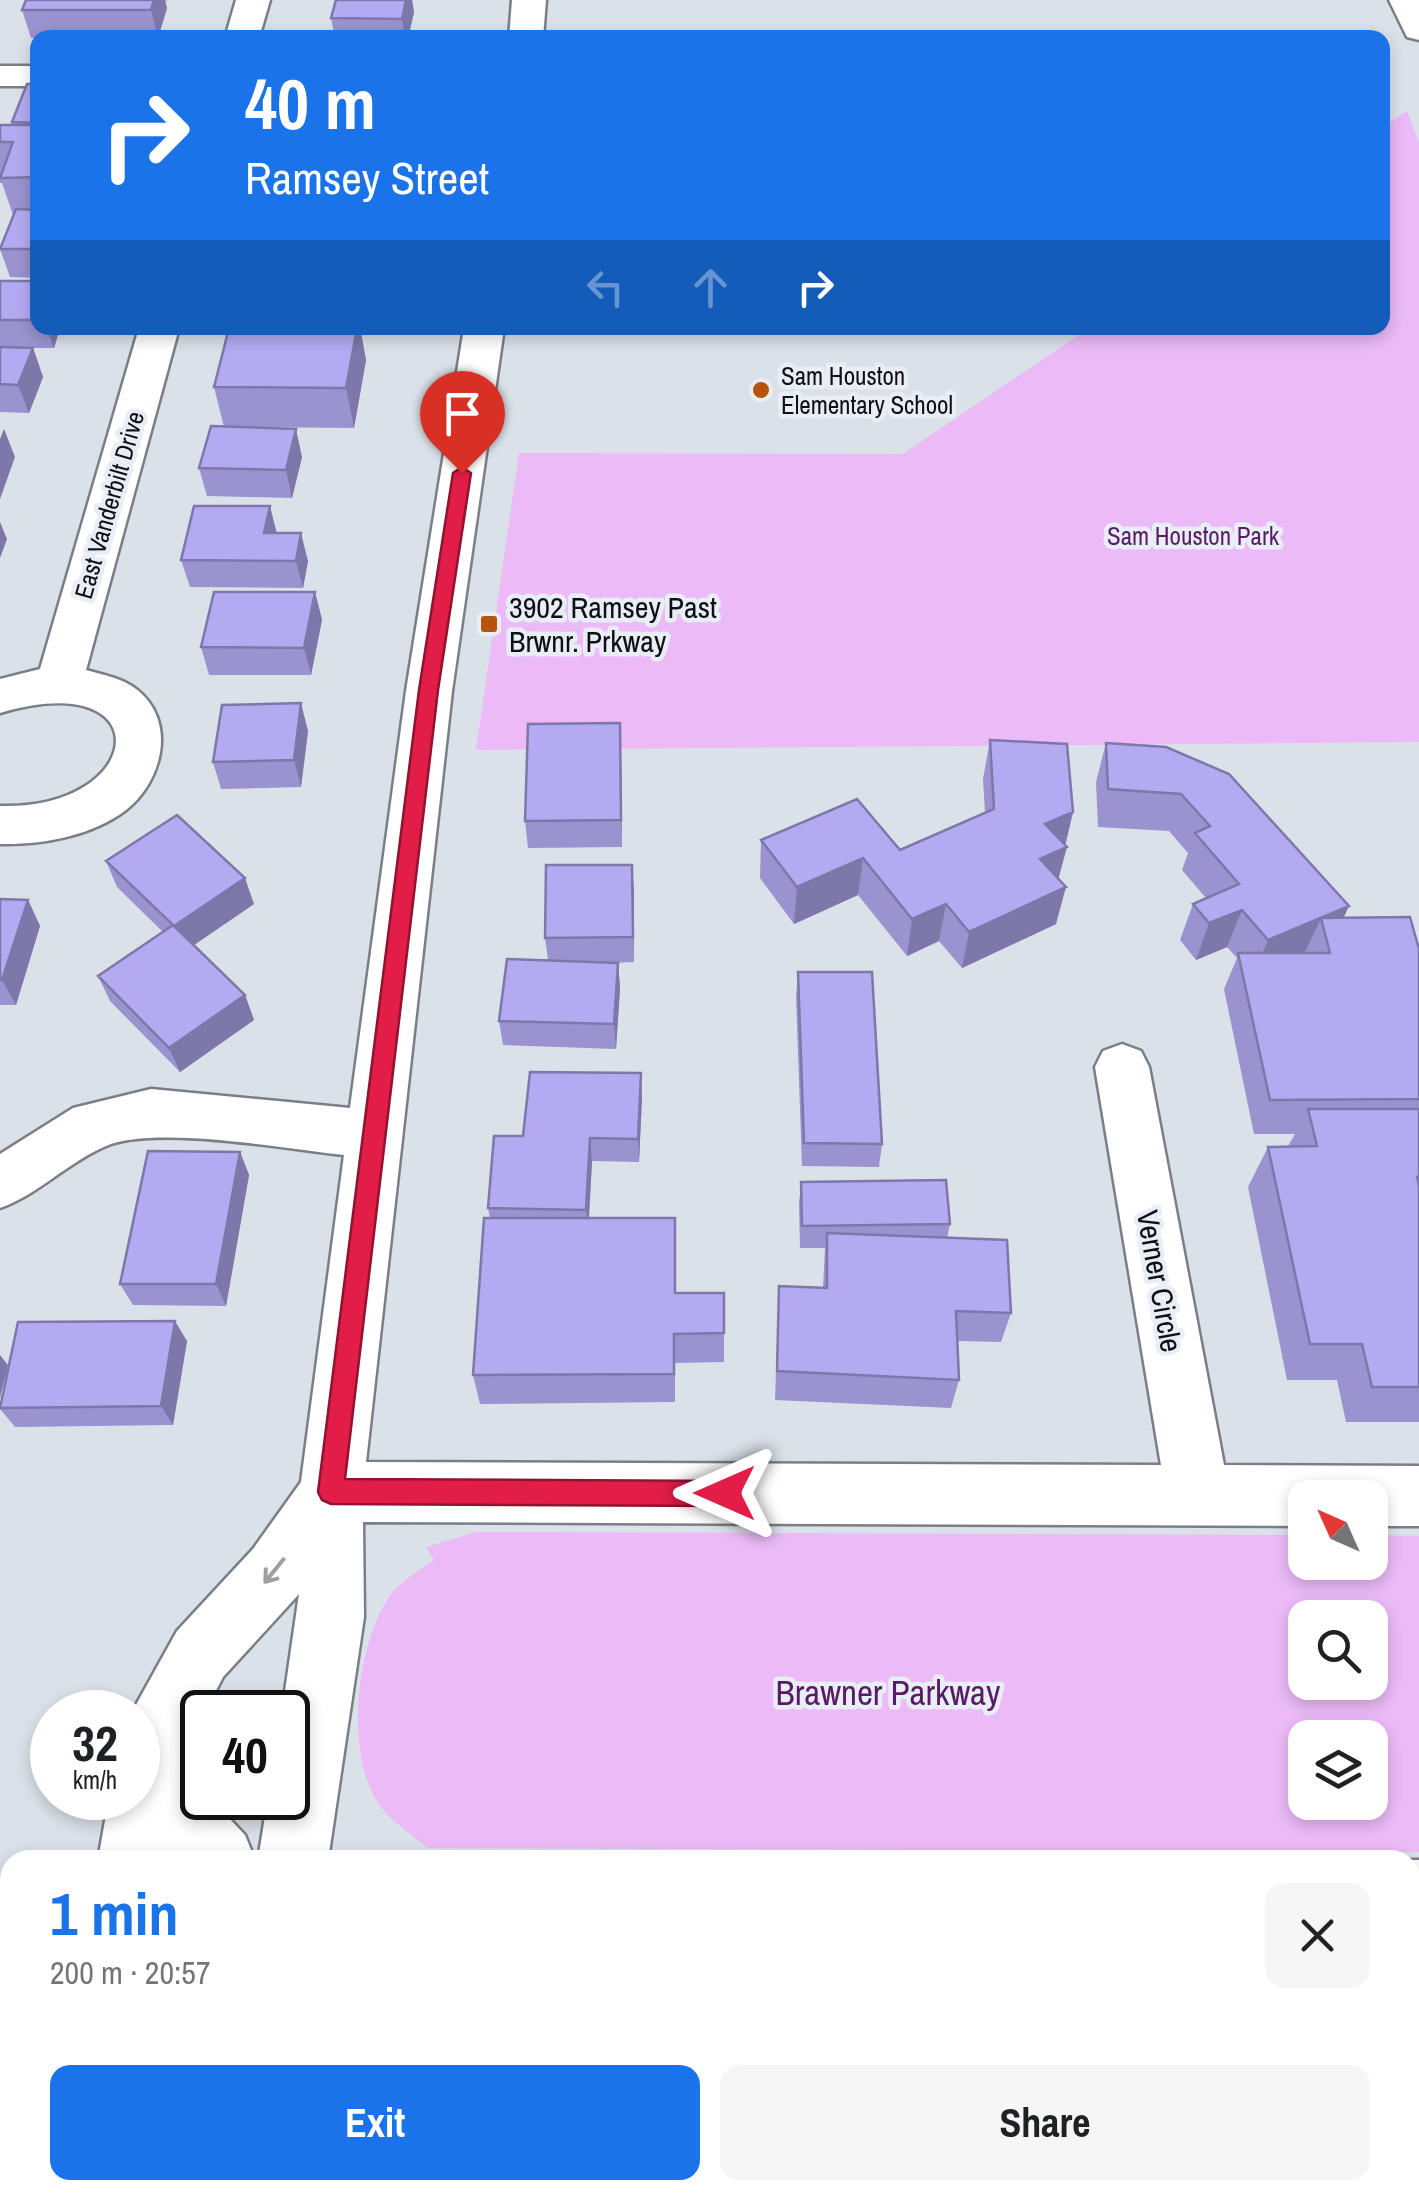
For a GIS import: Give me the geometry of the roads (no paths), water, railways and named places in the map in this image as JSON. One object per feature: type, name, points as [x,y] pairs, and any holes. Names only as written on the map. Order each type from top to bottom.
[{"type":"street","points":[[244,30],[252,0]]},
{"type":"street","points":[[527,30],[529,0]]},
{"type":"street","points":[[1406,0],[1419,30]]},
{"type":"street","points":[[0,76],[30,76]]},
{"type":"street","name":"East Vanderbilt Drive","points":[[58,684],[157,335]]},
{"type":"street","points":[[295,1850],[332,1617],[331,1492],[429,690],[483,335]]},
{"type":"street","points":[[0,696],[32,686],[58,684],[108,694],[125,707],[136,724],[139,743],[134,763],[121,784],[76,815],[48,824],[0,825]]},
{"type":"street","name":"Verner Circle","points":[[1122,1067],[1198,1496]]},
{"type":"street","points":[[0,1184],[92,1125],[151,1112],[375,1134]]},
{"type":"street","points":[[331,1492],[1419,1496]]},
{"type":"street","points":[[160,1729],[200,1654],[276,1571],[331,1492]]},
{"type":"street","points":[[160,1756],[187,1827],[210,1850]]},
{"type":"street","points":[[135,1850],[140,1820]]},
{"type":"place","name":"Sam Houston Elementary School","points":[[761,390]]},
{"type":"place","name":"3902 Ramsey Past Brwnr. Prkway","points":[[489,624]]},
{"type":"park label","name":"Sam Houston Park","points":[[1193,536]]},
{"type":"park label","name":"Brawner Parkway","points":[[888,1692]]}]
